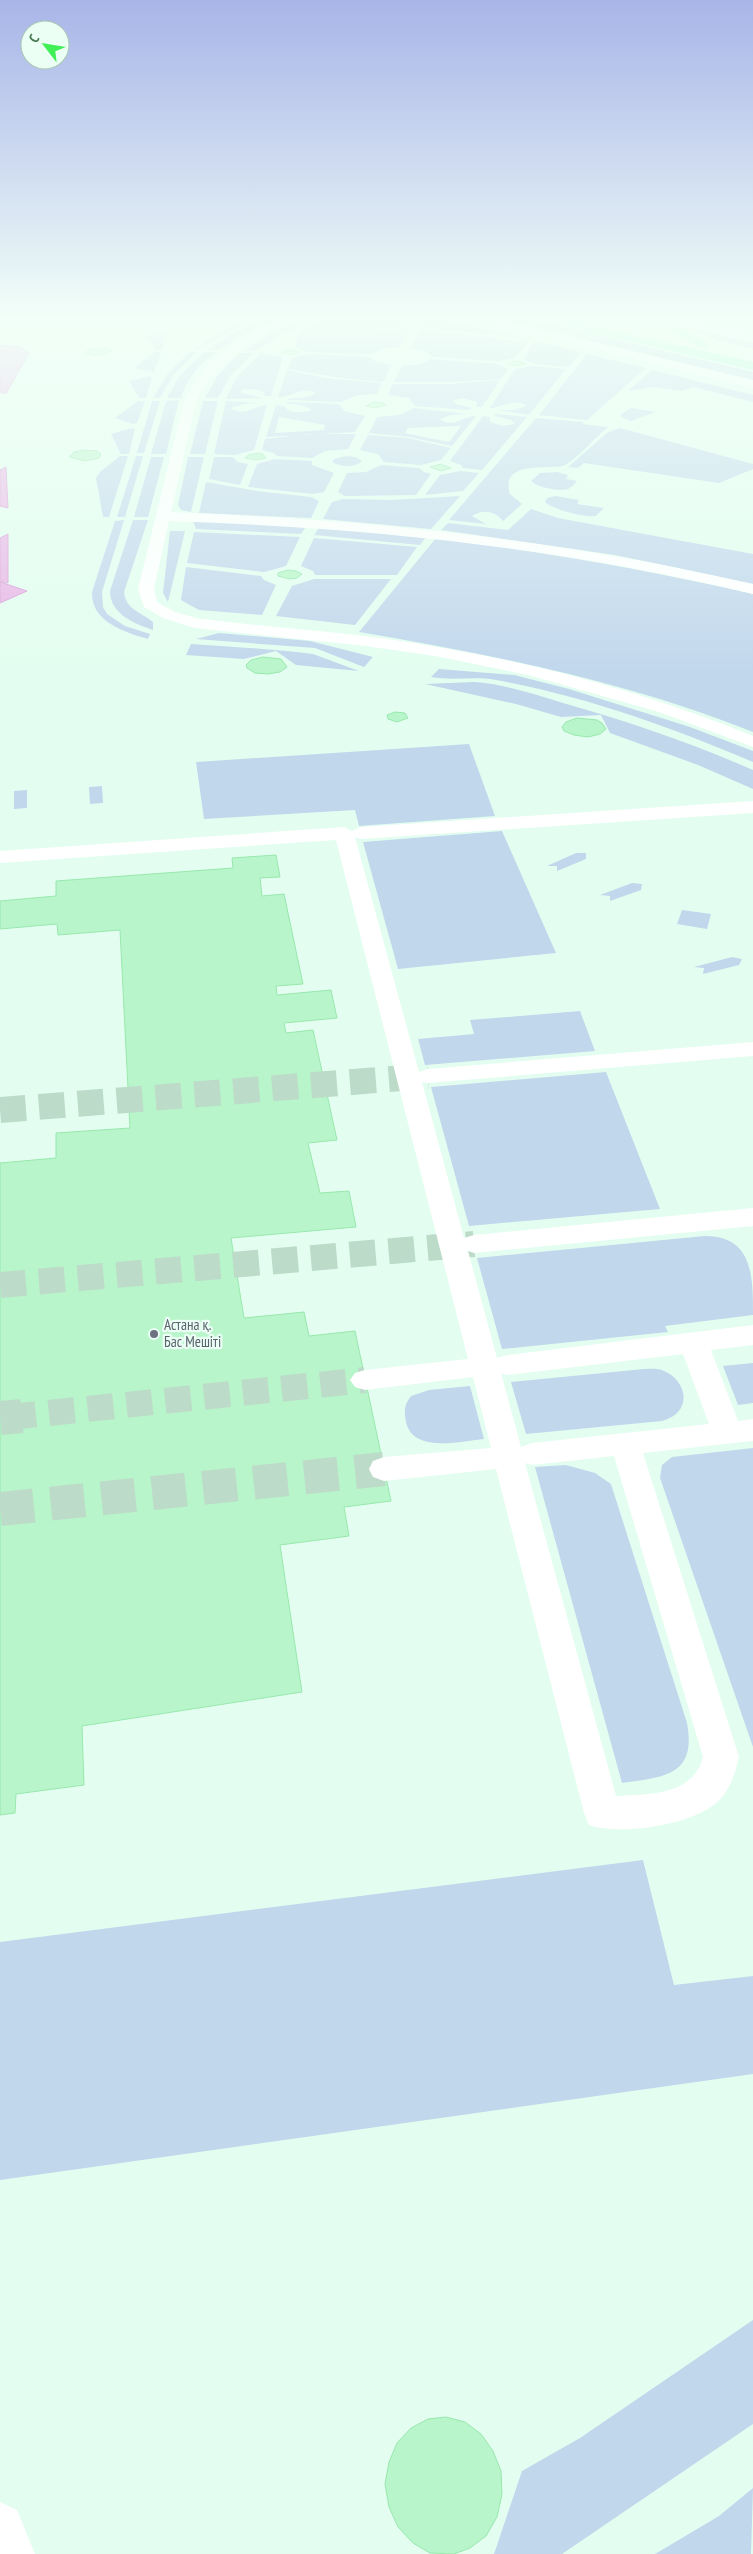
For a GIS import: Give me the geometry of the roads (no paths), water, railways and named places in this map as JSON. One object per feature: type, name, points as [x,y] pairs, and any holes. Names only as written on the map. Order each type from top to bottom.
[{"type":"street","points":[[181,436],[146,589],[150,604],[169,616],[206,625],[390,644],[492,662],[638,701],[753,742]]},
{"type":"street","points":[[162,516],[320,523],[461,536],[655,568],[753,589]]},
{"type":"street","points":[[361,833],[753,807]]},
{"type":"street","points":[[0,857],[344,833],[602,1813],[682,1804],[703,1792],[712,1782],[721,1757],[625,1444]]},
{"type":"street","points":[[428,1076],[753,1049]]},
{"type":"street","points":[[474,1244],[753,1217]]},
{"type":"street","points":[[507,1365],[753,1335]]},
{"type":"street","points":[[532,1454],[740,1431],[693,1342]]},
{"type":"street","points":[[366,1380],[466,1369]]},
{"type":"street","points":[[384,1469],[491,1459]]},
{"type":"street","points":[[0,2527],[10,2554]]},
{"type":"tunnel","points":[[0,1110],[428,1076]]},
{"type":"tunnel","points":[[0,1285],[474,1244]]},
{"type":"tunnel","points":[[10,1417],[365,1380]]},
{"type":"tunnel","points":[[0,1418],[22,1416]]},
{"type":"tunnel","points":[[0,1509],[384,1469]]},
{"type":"place","name":"Астана қ. Бас Мешіті","points":[[154,1334]]}]
